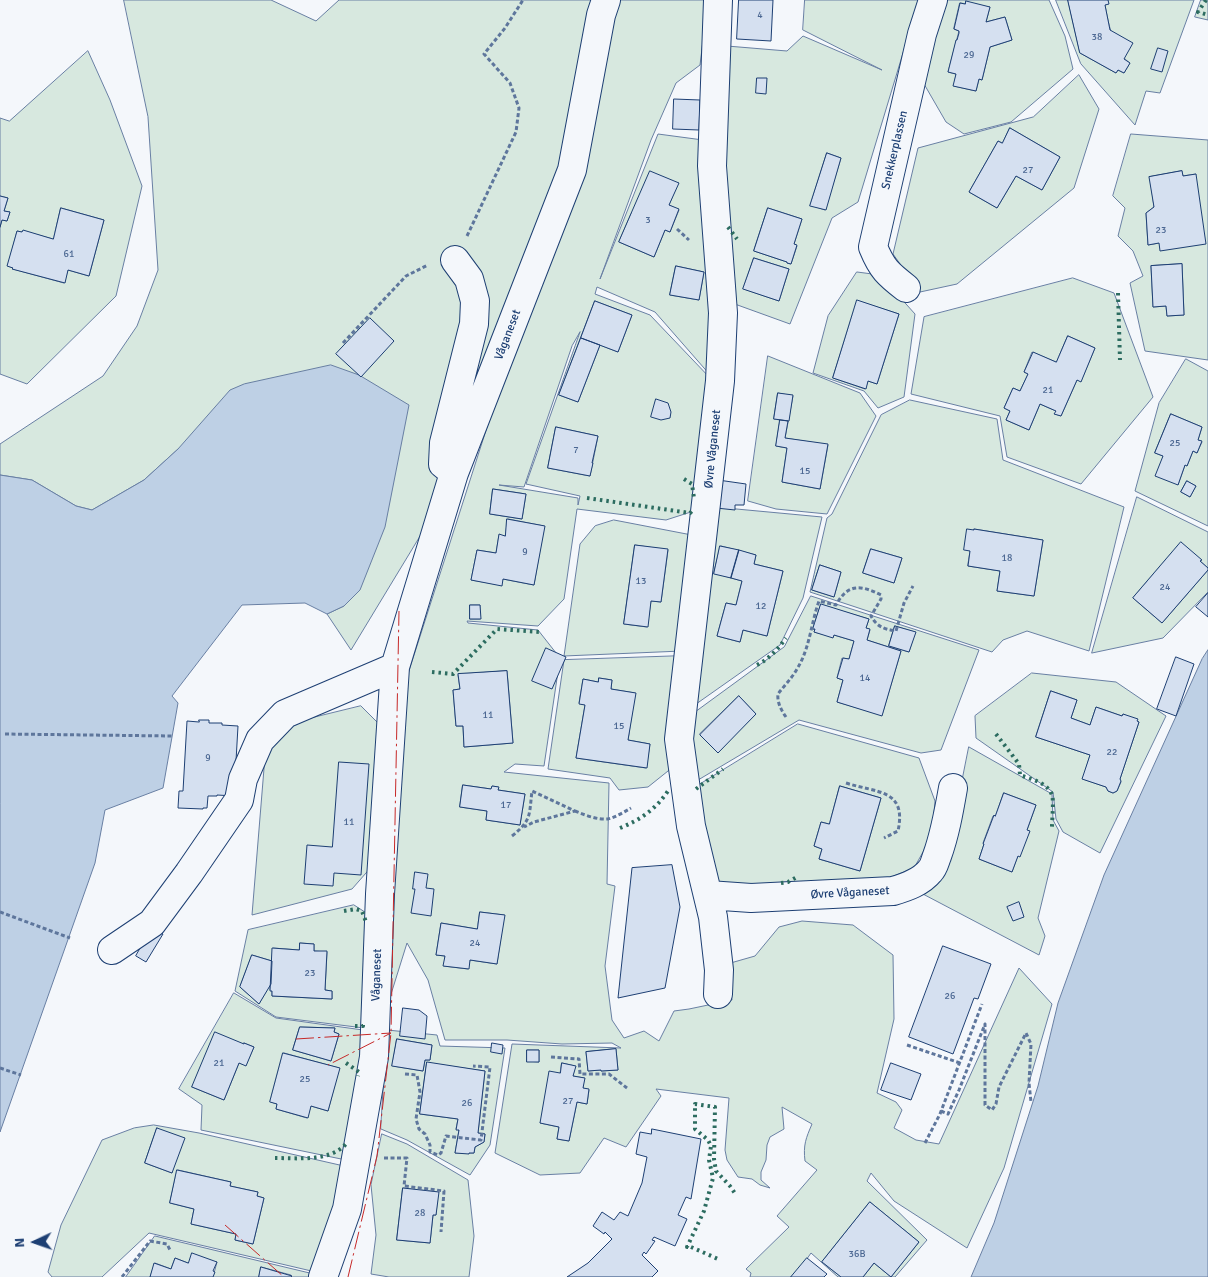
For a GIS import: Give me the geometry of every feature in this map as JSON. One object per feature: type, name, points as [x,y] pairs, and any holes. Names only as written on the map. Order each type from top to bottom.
[{"type":"street","name":"Våganeset","points":[[323,1277],[347,1209],[374,1057],[380,885],[395,666],[454,473],[572,170],[600,15],[606,0]]},
{"type":"street","name":"Øvre Våganeset","points":[[718,0],[712,166],[723,313],[720,381],[679,739],[691,826],[713,917],[720,970],[718,994]]},
{"type":"street","name":"Snekkerplassen","points":[[906,288],[880,264],[873,247],[922,34],[933,0]]},
{"type":"street","points":[[454,473],[443,464],[444,443],[474,324],[475,301],[469,279],[455,260]]},
{"type":"street","points":[[112,950],[152,923],[189,873],[239,800],[243,779],[260,740],[285,714],[395,666]]},
{"type":"street","name":"Øvre Våganeset","points":[[708,894],[751,898],[893,891],[907,887],[920,880],[932,870],[949,814],[953,788]]},
{"type":"path","points":[[343,343],[406,276],[433,263],[455,260],[516,132],[518,108],[510,83],[484,54],[505,28],[523,0]]},
{"type":"path","points":[[786,717],[778,694],[798,669],[819,601],[836,605],[848,590],[864,587],[881,595],[881,599],[871,616],[873,620],[880,628],[896,631],[904,603],[913,586]]},
{"type":"path","points":[[5,734],[172,736]]},
{"type":"path","points":[[846,783],[879,792],[895,801],[899,808],[900,821],[898,832],[884,838]]},
{"type":"path","points":[[524,827],[531,812],[532,791],[587,816],[598,818],[609,819],[631,808]]},
{"type":"path","points":[[512,836],[534,822],[575,811]]},
{"type":"path","points":[[0,912],[70,938]]},
{"type":"path","points":[[925,1143],[941,1111],[982,1004]]},
{"type":"path","points":[[941,1111],[948,1114],[985,1024],[985,1105],[992,1110],[996,1104],[1000,1087],[1026,1033],[1031,1044],[1028,1083],[1031,1102]]},
{"type":"path","points":[[907,1045],[960,1063]]},
{"type":"path","points":[[550,1057],[578,1059],[580,1074],[609,1074],[627,1088]]},
{"type":"path","points":[[405,1074],[417,1075],[420,1092],[416,1119],[419,1129],[425,1134],[430,1144],[430,1152],[438,1155],[441,1153],[446,1136],[482,1140],[490,1067],[473,1066]]},
{"type":"path","points":[[0,1068],[21,1075]]},
{"type":"path","points":[[383,1158],[407,1158],[404,1186],[444,1191],[441,1232]]},
{"type":"path","points":[[122,1277],[150,1242],[167,1244],[170,1250]]},
{"type":"shaded area","points":[[124,0],[271,0],[316,21],[339,0],[708,0],[700,65],[676,83],[651,140],[600,279],[658,134],[703,140],[716,309],[711,376],[655,312],[597,287],[595,294],[650,315],[712,380],[697,510],[666,520],[577,509],[564,599],[538,626],[467,621],[468,623],[538,630],[560,658],[544,766],[515,764],[504,772],[609,783],[607,884],[615,886],[605,966],[612,1020],[624,1038],[644,1031],[659,1041],[674,1011],[732,1000],[727,964],[755,956],[779,927],[802,921],[853,925],[893,955],[894,1019],[877,1093],[896,1102],[902,1110],[894,1128],[916,1140],[939,1144],[1019,968],[1052,1004],[1004,1168],[967,1248],[894,1201],[871,1173],[867,1181],[927,1240],[895,1277],[891,1277],[919,1242],[870,1202],[822,1262],[841,1277],[838,1277],[811,1253],[802,1266],[798,1277],[750,1277],[751,1273],[746,1269],[789,1227],[777,1216],[817,1170],[805,1161],[804,1150],[812,1124],[782,1107],[784,1129],[770,1137],[767,1145],[766,1160],[761,1172],[761,1180],[770,1188],[760,1185],[752,1179],[738,1177],[727,1160],[725,1150],[729,1098],[656,1089],[661,1096],[626,1147],[604,1138],[580,1173],[540,1175],[495,1153],[512,1044],[621,1048],[612,1043],[562,1044],[507,1040],[445,1040],[428,980],[407,943],[387,1007],[394,815],[407,677],[488,424],[351,650],[327,614],[344,606],[360,590],[178,449],[144,480],[92,510],[76,506],[32,480],[0,475],[0,444],[103,376],[137,326],[158,270],[148,117]],"holes":[[[678,183],[669,205],[679,210],[670,232],[665,230],[654,257],[619,242],[631,214]],[[676,266],[704,272],[699,300],[670,295]],[[595,301],[632,315],[618,352],[600,345],[578,402],[559,395]],[[580,332],[526,484],[580,496],[578,505],[578,498],[499,485],[524,487],[572,346]],[[556,427],[598,436],[590,476],[548,468]],[[493,489],[526,494],[522,519],[490,514]],[[508,519],[544,526],[534,585],[503,579],[501,585],[471,580],[477,550],[496,553],[499,535],[505,536]],[[470,605],[480,605],[480,619],[470,619]],[[507,671],[513,743],[464,747],[463,726],[456,726],[453,690],[460,689],[458,675]],[[463,785],[491,789],[492,786],[498,787],[498,790],[525,794],[520,825],[486,820],[487,811],[460,807]],[[480,912],[504,915],[497,964],[470,960],[468,969],[444,966],[445,956],[436,955],[441,923],[477,929]],[[616,1049],[618,1070],[588,1071],[586,1052]],[[527,1050],[539,1050],[539,1062],[527,1061]],[[562,1063],[575,1066],[573,1076],[584,1078],[583,1088],[589,1090],[587,1104],[577,1102],[569,1141],[557,1139],[559,1127],[540,1123],[560,1073]]]},
{"type":"shaded area","points":[[805,0],[919,0],[858,202],[832,218],[790,324],[732,303],[726,226],[727,46],[787,51],[803,36],[882,70],[803,30]],"holes":[[[827,153],[841,158],[825,210],[811,205]],[[768,208],[802,219],[794,244],[797,246],[791,264],[754,251]],[[754,258],[789,269],[779,301],[744,289]]]},
{"type":"shaded area","points":[[945,0],[1049,0],[1065,36],[1073,69],[1011,122],[964,134],[946,122],[920,77]],"holes":[[[960,3],[990,7],[986,22],[1005,17],[1012,40],[990,47],[982,80],[979,79],[976,91],[954,86],[956,74],[948,72],[959,31],[954,29]]]},
{"type":"shaded area","points":[[1056,0],[1068,0],[1080,53],[1116,73],[1118,70],[1124,73],[1130,63],[1120,52],[1113,37],[1105,5],[1108,0],[1194,0],[1160,93],[1146,91],[1135,125],[1081,64]]},
{"type":"shaded area","points":[[1201,0],[1208,0],[1208,20],[1195,17]]},
{"type":"shaded area","points":[[88,51],[110,100],[142,186],[116,296],[27,384],[0,374],[0,227],[2,220],[7,221],[10,212],[4,211],[8,198],[0,196],[0,118],[9,121]],"holes":[[[61,208],[104,220],[89,276],[68,270],[64,283],[8,266],[17,231],[53,239]]]},
{"type":"shaded area","points":[[1079,75],[1099,109],[1074,188],[957,284],[920,292],[893,254],[918,148],[1033,117]],"holes":[[[1010,128],[1060,157],[1042,190],[1016,176],[997,208],[969,192],[998,141],[1002,143]]]},
{"type":"shaded area","points":[[1131,134],[1208,140],[1208,360],[1145,351],[1130,283],[1143,276],[1133,251],[1118,236],[1125,208],[1113,196]],"holes":[[[1182,171],[1183,176],[1196,174],[1159,243],[1148,245],[1146,213],[1154,207],[1150,177]],[[1182,264],[1184,315],[1167,316],[1166,306],[1153,307],[1151,266]]]},
{"type":"shaded area","points":[[857,272],[880,275],[915,314],[904,397],[878,408],[864,391],[813,373],[828,316]],"holes":[[[858,301],[899,314],[877,384],[868,381],[865,389],[833,378]]]},
{"type":"shaded area","points":[[1073,278],[1114,293],[1153,397],[1081,484],[1007,457],[1000,416],[911,394],[924,317]],"holes":[[[1068,336],[1095,348],[1081,381],[1077,380],[1061,416],[1055,414],[1056,411],[1040,404],[1029,430],[1006,420],[1010,411],[1004,408],[1013,388],[1020,391],[1028,374],[1024,372],[1032,352],[1056,362]]]},
{"type":"shaded area","points":[[768,356],[860,393],[876,416],[827,514],[776,509],[748,501]],"holes":[[[778,393],[793,396],[785,438],[828,445],[820,489],[782,482],[787,448],[776,446],[780,420],[774,419]]]},
{"type":"shaded area","points":[[1186,359],[1208,371],[1208,526],[1135,491],[1159,403]],"holes":[[[1171,414],[1202,427],[1198,440],[1202,442],[1197,453],[1193,451],[1187,466],[1185,465],[1178,485],[1163,456],[1155,453]],[[1187,481],[1196,486],[1190,497],[1181,492]]]},
{"type":"shaded area","points":[[910,400],[997,419],[1003,460],[1124,507],[1089,651],[1027,631],[1003,640],[992,652],[810,592],[827,518],[832,514],[881,415]],"holes":[[[974,529],[1043,540],[1034,596],[997,591],[1000,571],[968,566]],[[871,549],[902,558],[894,583],[863,573]],[[820,565],[841,572],[834,597],[812,590]]]},
{"type":"shaded area","points":[[1137,497],[1208,532],[1208,568],[1181,543],[1133,598],[1162,623],[1208,570],[1208,592],[1163,638],[1092,653]]},
{"type":"shaded area","points":[[715,507],[822,517],[803,598],[780,645],[689,709]],"holes":[[[721,546],[756,555],[754,564],[783,571],[767,636],[743,630],[740,642],[717,636],[726,603],[736,605],[742,581],[714,573]]]},
{"type":"shaded area","points":[[614,520],[697,536],[682,651],[564,656],[580,544],[595,526]],"holes":[[[635,545],[668,550],[661,602],[651,601],[647,627],[624,624]]]},
{"type":"shaded area","points":[[811,596],[979,650],[941,750],[921,753],[799,720],[693,783],[684,720],[784,647]],"holes":[[[821,605],[869,619],[866,628],[870,630],[867,640],[901,651],[882,715],[837,702],[843,680],[837,678],[842,658],[849,659],[854,641],[814,632],[815,629],[813,629]],[[895,626],[915,632],[909,652],[889,646]],[[739,696],[756,714],[718,752],[700,734]]]},
{"type":"shaded area","points":[[683,656],[673,767],[648,787],[619,790],[610,778],[548,769],[564,660]],"holes":[[[599,678],[612,680],[611,689],[635,693],[628,740],[650,744],[646,768],[576,758],[585,705],[579,703],[583,679],[598,682]]]},
{"type":"shaded area","points":[[1032,673],[1116,682],[1166,716],[1100,853],[1063,832],[1056,819],[1053,792],[976,738],[975,716]],"holes":[[[1051,691],[1077,700],[1071,718],[1090,725],[1096,707],[1122,716],[1123,714],[1139,722],[1120,779],[1121,782],[1117,791],[1113,793],[1108,791],[1106,787],[1083,779],[1090,755],[1036,737]]]},
{"type":"shaded area","points":[[361,706],[382,727],[373,865],[352,889],[252,915],[266,744],[295,722]]},
{"type":"shaded area","points":[[798,724],[919,758],[935,801],[932,836],[914,868],[876,883],[724,889],[708,871],[694,788]],"holes":[[[840,786],[881,798],[860,871],[819,859],[822,849],[814,846],[821,822],[829,824]]]},
{"type":"shaded area","points":[[969,747],[1052,794],[1053,820],[1059,831],[1038,918],[1045,936],[1039,955],[921,893],[953,825]],"holes":[[[1004,793],[1036,805],[1012,872],[979,859],[993,816],[995,816]]]},
{"type":"shaded area","points":[[354,905],[368,914],[364,1028],[276,1017],[235,991],[248,930]],"holes":[[[300,943],[314,944],[314,951],[327,952],[325,990],[332,991],[332,999],[272,996],[270,984],[259,1004],[240,987],[252,955],[272,961],[273,948],[299,950]]]},
{"type":"shaded area","points":[[234,993],[276,1018],[363,1030],[359,1091],[346,1160],[201,1130],[202,1105],[179,1089]],"holes":[[[300,1027],[335,1028],[334,1032],[339,1034],[331,1061],[293,1050]],[[244,1043],[254,1047],[246,1065],[239,1063],[224,1100],[192,1087]],[[284,1053],[339,1068],[328,1111],[311,1106],[307,1118],[276,1109],[277,1104],[271,1102]]]},
{"type":"shaded area","points":[[387,1030],[437,1035],[440,1046],[505,1048],[490,1145],[470,1175],[407,1140],[381,1129]],"holes":[[[397,1039],[432,1045],[430,1060],[425,1060],[423,1071],[393,1066]],[[427,1063],[485,1071],[478,1133],[485,1134],[484,1142],[475,1147],[474,1153],[455,1153],[459,1130],[456,1129],[458,1119],[420,1114]]]},
{"type":"shaded area","points":[[154,1125],[199,1133],[344,1166],[320,1273],[149,1233],[102,1277],[52,1277],[48,1272],[61,1225],[102,1140],[134,1128]],"holes":[[[157,1128],[172,1173],[145,1163]],[[178,1170],[231,1182],[230,1186],[258,1192],[257,1196],[264,1198],[253,1244],[235,1240],[236,1234],[191,1224],[194,1209],[170,1203]]]},
{"type":"shaded area","points":[[382,1134],[407,1144],[468,1180],[474,1236],[469,1277],[389,1277],[371,1274],[376,1235],[371,1185]],"holes":[[[403,1188],[438,1192],[436,1215],[433,1215],[430,1243],[397,1240]]]},
{"type":"shaded area","points":[[155,1236],[318,1275],[317,1277],[291,1277],[291,1275],[261,1267],[259,1277],[213,1277],[217,1262],[188,1263],[175,1258],[171,1269],[155,1263],[150,1277],[126,1277]]},
{"type":"shaded area","points":[[874,1263],[891,1277],[863,1277]]},
{"type":"water","points":[[331,365],[359,375],[409,405],[385,527],[360,590],[344,606],[327,614],[305,603],[242,605],[172,696],[178,703],[163,788],[105,810],[95,863],[0,1132],[0,475],[32,480],[76,506],[92,510],[144,480],[178,449],[230,390],[244,384]]},
{"type":"water","points":[[1208,650],[1208,1277],[971,1277],[994,1223],[1038,1086],[1058,1003],[1104,875],[1202,659]]},
{"type":"building","points":[[739,0],[773,0],[771,41],[737,39]]},
{"type":"building","points":[[1068,0],[1108,0],[1109,4],[1105,5],[1110,30],[1133,43],[1124,59],[1130,63],[1124,73],[1118,70],[1116,73],[1080,53]]},
{"type":"building","points":[[966,1],[990,7],[986,22],[1005,17],[1012,40],[990,47],[982,80],[979,79],[976,91],[953,86],[956,74],[948,72],[959,33],[959,31],[954,29],[960,3],[965,4]]},
{"type":"building","points":[[1158,48],[1168,51],[1162,72],[1151,69]]},
{"type":"building","points":[[757,78],[767,78],[766,94],[756,93]]},
{"type":"building","points":[[674,99],[700,100],[699,130],[673,129]]},
{"type":"building","points":[[1010,128],[1060,157],[1042,190],[1016,176],[997,208],[969,192],[998,141],[1002,143]]},
{"type":"building","points":[[827,153],[841,158],[826,210],[810,206]]},
{"type":"building","points":[[650,171],[679,183],[669,205],[679,209],[670,232],[665,230],[654,257],[619,242]]},
{"type":"building","points":[[1182,171],[1183,176],[1196,174],[1206,244],[1160,251],[1159,243],[1148,245],[1146,213],[1154,207],[1149,177]]},
{"type":"building","points":[[0,196],[8,198],[4,211],[10,212],[7,221],[2,220],[0,227]]},
{"type":"building","points":[[61,208],[104,220],[89,276],[68,270],[65,283],[7,266],[17,231],[22,232],[23,230],[53,239]]},
{"type":"building","points":[[768,208],[802,219],[794,244],[797,245],[791,264],[754,251]]},
{"type":"building","points":[[754,258],[789,269],[779,301],[743,289]]},
{"type":"building","points":[[1182,264],[1184,315],[1167,316],[1166,306],[1153,307],[1151,266]]},
{"type":"building","points":[[676,266],[704,272],[699,300],[670,295]]},
{"type":"building","points":[[857,300],[899,314],[877,384],[868,381],[866,389],[833,378]]},
{"type":"building","points":[[595,301],[632,315],[618,352],[581,338]]},
{"type":"building","points":[[370,318],[394,341],[361,377],[336,354]]},
{"type":"building","points":[[1068,336],[1095,348],[1081,382],[1077,380],[1061,416],[1054,414],[1056,411],[1040,404],[1029,430],[1006,420],[1010,411],[1004,408],[1013,388],[1020,391],[1028,374],[1024,372],[1033,352],[1056,362]]},
{"type":"building","points":[[581,338],[600,345],[578,402],[559,395]]},
{"type":"building","points":[[778,393],[793,395],[789,421],[774,419]]},
{"type":"building","points":[[656,399],[668,403],[671,412],[670,418],[661,420],[651,417]]},
{"type":"building","points":[[1171,414],[1202,427],[1198,440],[1202,441],[1197,453],[1193,451],[1187,466],[1185,465],[1178,485],[1155,476],[1163,456],[1155,453]]},
{"type":"building","points":[[780,420],[788,421],[785,438],[828,444],[820,489],[782,482],[787,448],[776,446]]},
{"type":"building","points":[[556,427],[598,436],[590,476],[548,468]]},
{"type":"building","points":[[718,480],[746,484],[744,505],[735,505],[735,510],[716,508]]},
{"type":"building","points":[[1187,481],[1196,486],[1190,497],[1181,492]]},
{"type":"building","points":[[493,489],[526,494],[522,519],[490,514]]},
{"type":"building","points":[[507,519],[545,526],[534,585],[503,579],[502,586],[471,580],[477,550],[496,553],[499,534],[505,536]]},
{"type":"building","points":[[967,529],[1043,540],[1034,596],[997,591],[1000,571],[968,566],[970,551],[964,550]]},
{"type":"building","points":[[1181,542],[1202,560],[1200,561],[1208,570],[1162,623],[1133,598]]},
{"type":"building","points":[[635,545],[668,549],[661,602],[651,601],[648,627],[624,624]]},
{"type":"building","points":[[720,546],[739,550],[731,578],[714,574]]},
{"type":"building","points":[[871,549],[902,558],[894,583],[863,573]]},
{"type":"building","points":[[739,550],[756,555],[754,564],[783,571],[767,636],[743,630],[740,642],[717,636],[726,603],[736,605],[742,581],[731,578]]},
{"type":"building","points":[[820,565],[841,572],[834,597],[812,590]]},
{"type":"building","points":[[1208,593],[1208,617],[1196,607]]},
{"type":"building","points":[[821,604],[869,619],[866,628],[870,629],[867,640],[901,651],[882,716],[837,702],[843,680],[837,678],[843,658],[849,659],[854,641],[834,635],[833,638],[814,632],[815,629],[813,629]]},
{"type":"building","points":[[470,605],[480,605],[481,619],[470,619]]},
{"type":"building","points":[[895,626],[916,632],[909,652],[889,646]]},
{"type":"building","points":[[546,648],[566,657],[552,689],[532,681]]},
{"type":"building","points":[[1176,657],[1194,664],[1176,716],[1157,709]]},
{"type":"building","points":[[507,671],[513,743],[464,747],[463,726],[456,726],[453,690],[460,689],[458,674]]},
{"type":"building","points":[[599,678],[612,680],[611,689],[636,693],[628,740],[650,744],[647,768],[576,758],[585,705],[579,704],[583,679],[598,682]]},
{"type":"building","points":[[1051,691],[1077,700],[1071,718],[1090,725],[1096,707],[1122,716],[1123,714],[1138,719],[1137,721],[1139,722],[1117,791],[1113,793],[1108,791],[1106,787],[1082,779],[1090,755],[1036,737]]},
{"type":"building","points":[[739,696],[756,714],[718,753],[700,735]]},
{"type":"building","points":[[199,720],[209,720],[209,723],[238,726],[234,796],[208,796],[207,808],[203,809],[178,808],[179,791],[183,791],[187,721],[199,722]]},
{"type":"building","points":[[339,762],[369,764],[361,875],[334,873],[333,886],[304,884],[307,845],[332,847]]},
{"type":"building","points":[[463,785],[491,789],[492,786],[499,787],[498,790],[525,794],[520,825],[486,820],[487,811],[460,807]]},
{"type":"building","points":[[840,786],[881,798],[860,871],[819,859],[822,849],[814,846],[821,822],[829,824]]},
{"type":"building","points":[[1004,793],[1036,805],[1027,830],[1030,831],[1012,872],[979,859],[983,844]]},
{"type":"building","points":[[672,865],[680,907],[665,988],[618,998],[632,868]]},
{"type":"building","points":[[415,872],[428,874],[426,888],[434,889],[431,916],[411,913],[415,889],[413,889]]},
{"type":"building","points":[[1019,902],[1024,917],[1013,921],[1007,907]]},
{"type":"building","points":[[480,912],[505,915],[497,964],[470,960],[469,969],[443,966],[445,956],[436,955],[441,923],[477,929]]},
{"type":"building","points":[[152,928],[163,934],[146,962],[136,956]]},
{"type":"building","points":[[300,943],[314,944],[314,951],[327,951],[325,990],[332,991],[332,999],[272,996],[272,991],[270,991],[272,948],[299,950]]},
{"type":"building","points":[[943,946],[991,964],[978,999],[974,998],[953,1054],[909,1037]]},
{"type":"building","points":[[252,955],[272,961],[271,984],[259,1004],[240,987]]},
{"type":"building","points":[[403,1008],[419,1010],[427,1016],[425,1039],[400,1036]]},
{"type":"building","points":[[300,1027],[335,1028],[334,1032],[339,1034],[331,1061],[293,1050]]},
{"type":"building","points":[[215,1032],[254,1047],[246,1066],[239,1063],[224,1100],[192,1087]]},
{"type":"building","points":[[397,1039],[432,1045],[430,1060],[425,1060],[423,1071],[392,1066]]},
{"type":"building","points":[[492,1043],[503,1045],[502,1054],[491,1052]]},
{"type":"building","points":[[616,1049],[618,1070],[588,1071],[586,1052]]},
{"type":"building","points":[[527,1050],[539,1050],[539,1062],[527,1062]]},
{"type":"building","points":[[283,1053],[340,1068],[328,1111],[311,1106],[308,1118],[276,1109],[277,1104],[270,1102]]},
{"type":"building","points":[[427,1062],[485,1071],[478,1133],[485,1134],[484,1142],[475,1147],[474,1153],[455,1153],[459,1130],[456,1130],[458,1119],[420,1114]]},
{"type":"building","points":[[562,1063],[576,1066],[573,1076],[585,1078],[583,1088],[589,1089],[587,1104],[577,1102],[569,1141],[557,1139],[559,1127],[540,1123],[549,1071],[560,1073]]},
{"type":"building","points":[[891,1063],[921,1074],[911,1100],[881,1090]]},
{"type":"building","points":[[157,1128],[185,1138],[172,1173],[145,1163]]},
{"type":"building","points":[[652,1129],[701,1139],[691,1199],[686,1197],[678,1215],[687,1219],[675,1246],[654,1237],[652,1240],[655,1241],[646,1254],[644,1252],[642,1255],[658,1271],[652,1277],[567,1277],[588,1263],[612,1239],[605,1232],[604,1234],[593,1226],[602,1212],[614,1220],[620,1212],[628,1216],[642,1183],[647,1157],[636,1154],[640,1132],[651,1134]]},
{"type":"building","points":[[177,1170],[231,1182],[230,1186],[258,1192],[257,1196],[264,1198],[253,1244],[235,1240],[236,1234],[191,1224],[194,1209],[170,1203]]},
{"type":"building","points":[[403,1188],[439,1192],[436,1215],[433,1215],[430,1243],[397,1240]]},
{"type":"building","points":[[870,1202],[919,1242],[891,1277],[874,1263],[863,1277],[841,1277],[822,1262]]},
{"type":"building","points":[[192,1253],[217,1262],[213,1271],[215,1272],[213,1277],[150,1277],[154,1263],[171,1269],[175,1258],[188,1263]]},
{"type":"building","points":[[807,1258],[827,1274],[824,1277],[791,1277]]},
{"type":"building","points":[[261,1267],[292,1276],[259,1277]]},
{"type":"hedge","points":[[1206,0],[1198,12],[1208,15]]},
{"type":"hedge","points":[[728,227],[737,239]]},
{"type":"hedge","points":[[1118,293],[1120,360]]},
{"type":"hedge","points":[[684,479],[692,484],[694,498]]},
{"type":"hedge","points":[[587,498],[690,513],[694,509]]},
{"type":"hedge","points":[[432,672],[453,674],[497,629],[540,632]]},
{"type":"hedge","points":[[757,665],[773,653],[786,638]]},
{"type":"hedge","points":[[996,734],[1019,764],[1020,775],[1039,782],[1050,791],[1053,802],[1052,827]]},
{"type":"hedge","points":[[696,789],[723,769]]},
{"type":"hedge","points":[[620,828],[647,813],[668,791]]},
{"type":"hedge","points":[[781,883],[788,882],[797,877]]},
{"type":"hedge","points":[[344,911],[356,909],[362,911],[366,922]]},
{"type":"hedge","points":[[355,1026],[363,1026],[363,1024]]},
{"type":"hedge","points":[[346,1063],[359,1072],[358,1076]]},
{"type":"hedge","points":[[688,1247],[704,1211],[713,1178],[709,1160],[711,1146],[708,1140],[695,1129],[695,1104],[715,1107],[714,1159],[716,1171],[736,1195]]},
{"type":"hedge","points":[[275,1158],[313,1158],[331,1154],[346,1144]]},
{"type":"hedge","points":[[691,1247],[718,1259]]},
{"type":"power","points":[[348,1277],[377,1156],[391,1033],[399,611]]},
{"type":"power","points":[[296,1039],[391,1033],[328,1065]]},
{"type":"power","points":[[225,1225],[284,1277]]}]
